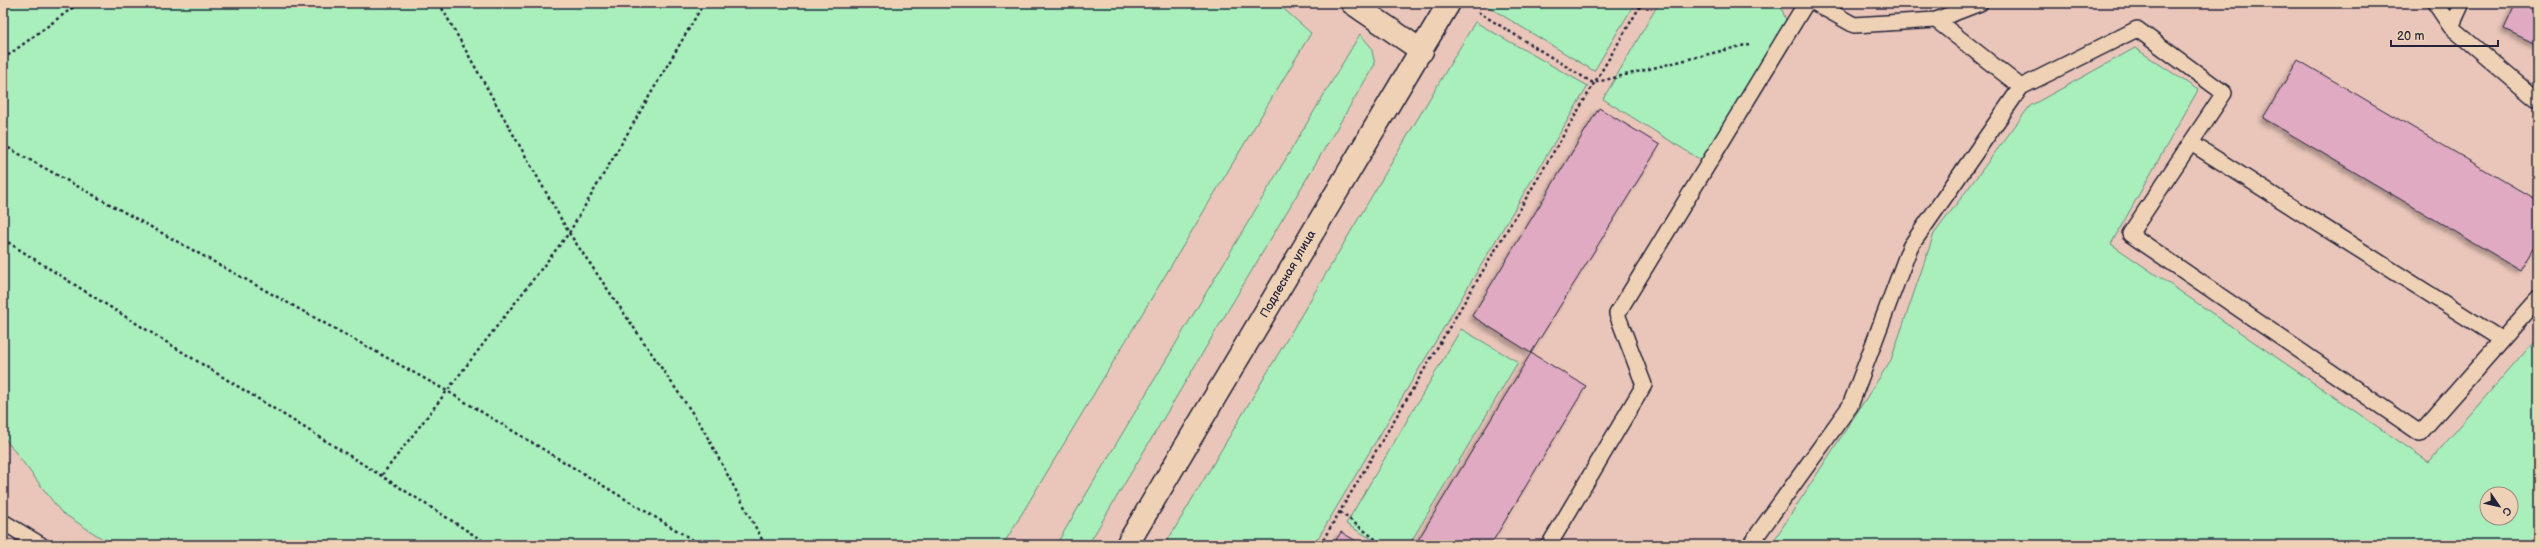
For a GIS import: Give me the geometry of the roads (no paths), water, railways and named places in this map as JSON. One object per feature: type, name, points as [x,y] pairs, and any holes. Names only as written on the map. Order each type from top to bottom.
[{"type":"main road","points":[[1352,3],[1422,51]]},
{"type":"main road","name":"Подлесная улица","points":[[1127,545],[1422,51],[1449,3]]},
{"type":"lane","points":[[1549,545],[1644,385],[1617,314],[1806,3]]},
{"type":"lane","points":[[1815,3],[1854,25],[1936,20],[1980,3]]},
{"type":"lane","points":[[2435,3],[2451,27],[2538,101]]},
{"type":"lane","points":[[2451,27],[2462,3]]},
{"type":"lane","points":[[1936,20],[2021,87]]},
{"type":"lane","points":[[1750,545],[1850,406],[1910,247],[2021,87],[2137,30],[2224,93],[2130,234],[2420,433],[2538,298]]},
{"type":"lane","points":[[2191,143],[2502,340]]},
{"type":"lane","points":[[3,522],[41,545]]}]
